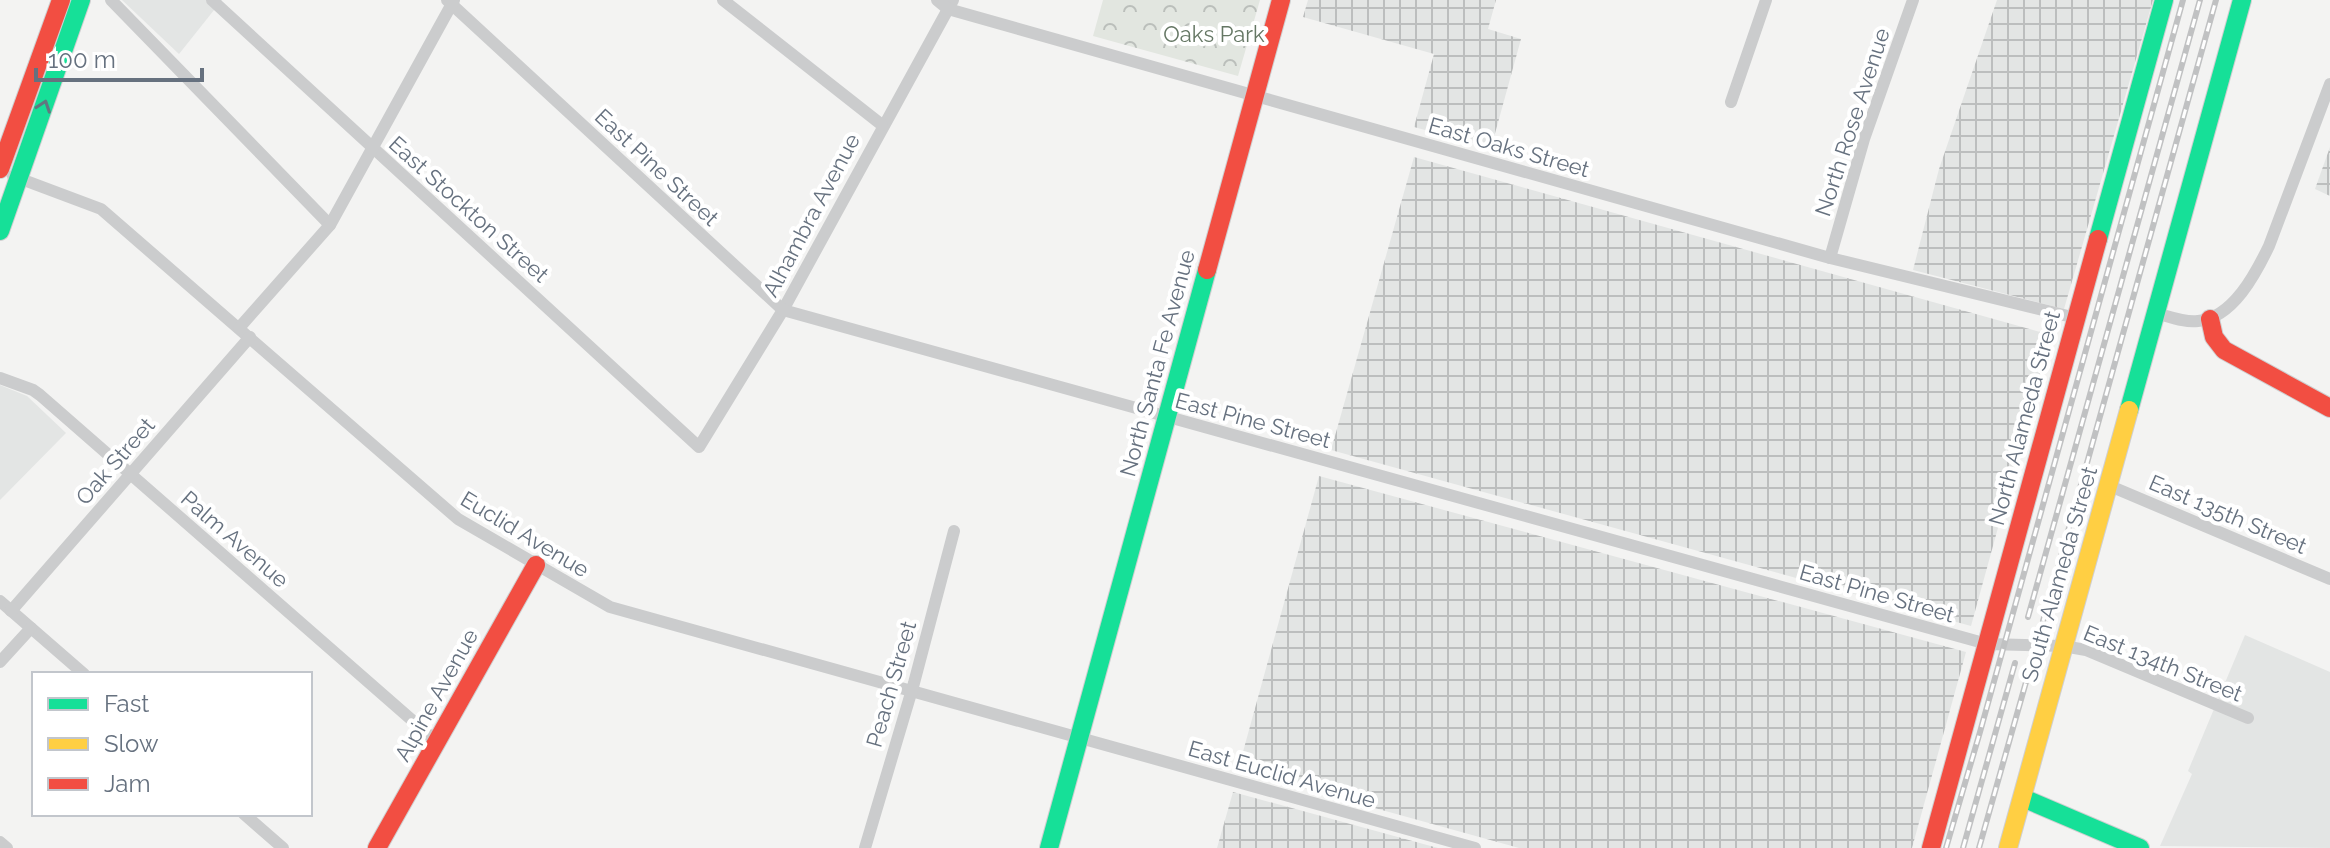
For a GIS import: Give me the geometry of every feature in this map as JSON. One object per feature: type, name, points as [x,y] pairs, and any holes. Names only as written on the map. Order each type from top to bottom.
[{"type":"main road","points":[[0,170],[61,0]]},
{"type":"main road","points":[[0,231],[81,0]]},
{"type":"main road","name":"North Santa Fe Avenue","points":[[1049,848],[1281,0]]},
{"type":"main road","name":"North Alameda Street","points":[[1931,848],[2164,0]]},
{"type":"main road","points":[[2155,313],[2242,0]]},
{"type":"main road","name":"South Alameda Street","points":[[2008,848],[2110,486],[2155,313]]},
{"type":"main road","points":[[2210,319],[2214,337],[2224,350],[2330,408]]},
{"type":"main road","name":"Alpine Avenue","points":[[377,848],[536,565]]},
{"type":"main road","points":[[2023,798],[2140,848]]},
{"type":"street","points":[[111,0],[330,225]]},
{"type":"street","name":"East Stockton Street","points":[[212,0],[699,447]]},
{"type":"street","points":[[723,0],[882,125]]},
{"type":"street","name":"East Oaks Street","points":[[937,0],[1255,97],[1830,258],[2076,318]]},
{"type":"street","points":[[1731,102],[1766,0]]},
{"type":"street","name":"North Rose Avenue","points":[[1830,258],[1864,139],[1913,0]]},
{"type":"street","points":[[239,328],[330,225],[451,1]]},
{"type":"street","name":"East Pine Street","points":[[451,1],[783,310],[1987,644],[2063,646]]},
{"type":"street","name":"Alhambra Avenue","points":[[699,447],[783,310],[882,125],[951,5]]},
{"type":"street","points":[[2155,313],[2196,322],[2210,319],[2244,289],[2258,269],[2330,84]]},
{"type":"street","name":"Euclid Avenue","points":[[0,170],[101,209],[458,519],[618,610],[1079,738]]},
{"type":"street","name":"Oak Street","points":[[11,611],[250,337]]},
{"type":"street","name":"Palm Avenue","points":[[0,378],[34,391],[437,742]]},
{"type":"street","name":"East 135th Street","points":[[2110,486],[2330,579]]},
{"type":"street","name":"Peach Street","points":[[865,848],[954,531]]},
{"type":"street","points":[[0,601],[82,672]]},
{"type":"street","points":[[0,662],[31,628]]},
{"type":"street","name":"East 134th Street","points":[[2063,646],[2086,650],[2248,718]]},
{"type":"street","name":"East Euclid Avenue","points":[[1079,738],[1475,848]]},
{"type":"street","points":[[246,816],[283,848]]},
{"type":"street","points":[[0,842],[7,848]]},
{"type":"shaded area","points":[[122,0],[222,0],[179,54]]},
{"type":"shaded area","points":[[1308,0],[1496,0],[1488,29],[1521,39],[1491,148],[1414,127],[1434,54],[1303,17]]},
{"type":"shaded area","points":[[1997,0],[2153,0],[2064,309],[1913,270],[1939,169]]},
{"type":"shaded area","points":[[2330,147],[2330,196],[2315,189]]},
{"type":"shaded area","points":[[1414,157],[2051,335],[1971,626],[1331,450]]},
{"type":"shaded area","points":[[0,385],[27,396],[66,433],[0,500]]},
{"type":"shaded area","points":[[1319,476],[1966,652],[1912,848],[1519,848],[1238,770]]},
{"type":"shaded area","points":[[2245,635],[2330,672],[2330,848],[2160,846],[2192,774],[2188,771]]},
{"type":"shaded area","points":[[1233,792],[1438,848],[1217,848]]},
{"type":"green space","name":"Oaks Park","points":[[1103,0],[1260,0],[1238,76],[1093,36]]},
{"type":"railway","points":[[1946,848],[2183,0]]},
{"type":"railway","points":[[2028,617],[2200,0]]},
{"type":"railway","points":[[2043,621],[2216,0]]},
{"type":"railway","points":[[1963,848],[2015,663]]},
{"type":"railway","points":[[1979,848],[2030,668]]},
{"type":"traffic: fast","points":[[0,231],[81,0]]},
{"type":"traffic: fast","points":[[2098,239],[2164,0]]},
{"type":"traffic: fast","points":[[2129,410],[2242,0]]},
{"type":"traffic: fast","points":[[1049,848],[1207,270]]},
{"type":"traffic: fast","points":[[2023,798],[2140,848]]},
{"type":"traffic: slow","points":[[2008,848],[2129,410]]},
{"type":"traffic: jam","points":[[0,169],[61,0]]},
{"type":"traffic: jam","points":[[1207,270],[1281,0]]},
{"type":"traffic: jam","points":[[1931,848],[2098,239]]},
{"type":"traffic: jam","points":[[2210,319],[2214,337],[2224,350],[2330,408]]},
{"type":"traffic: jam","points":[[377,848],[536,565]]}]
